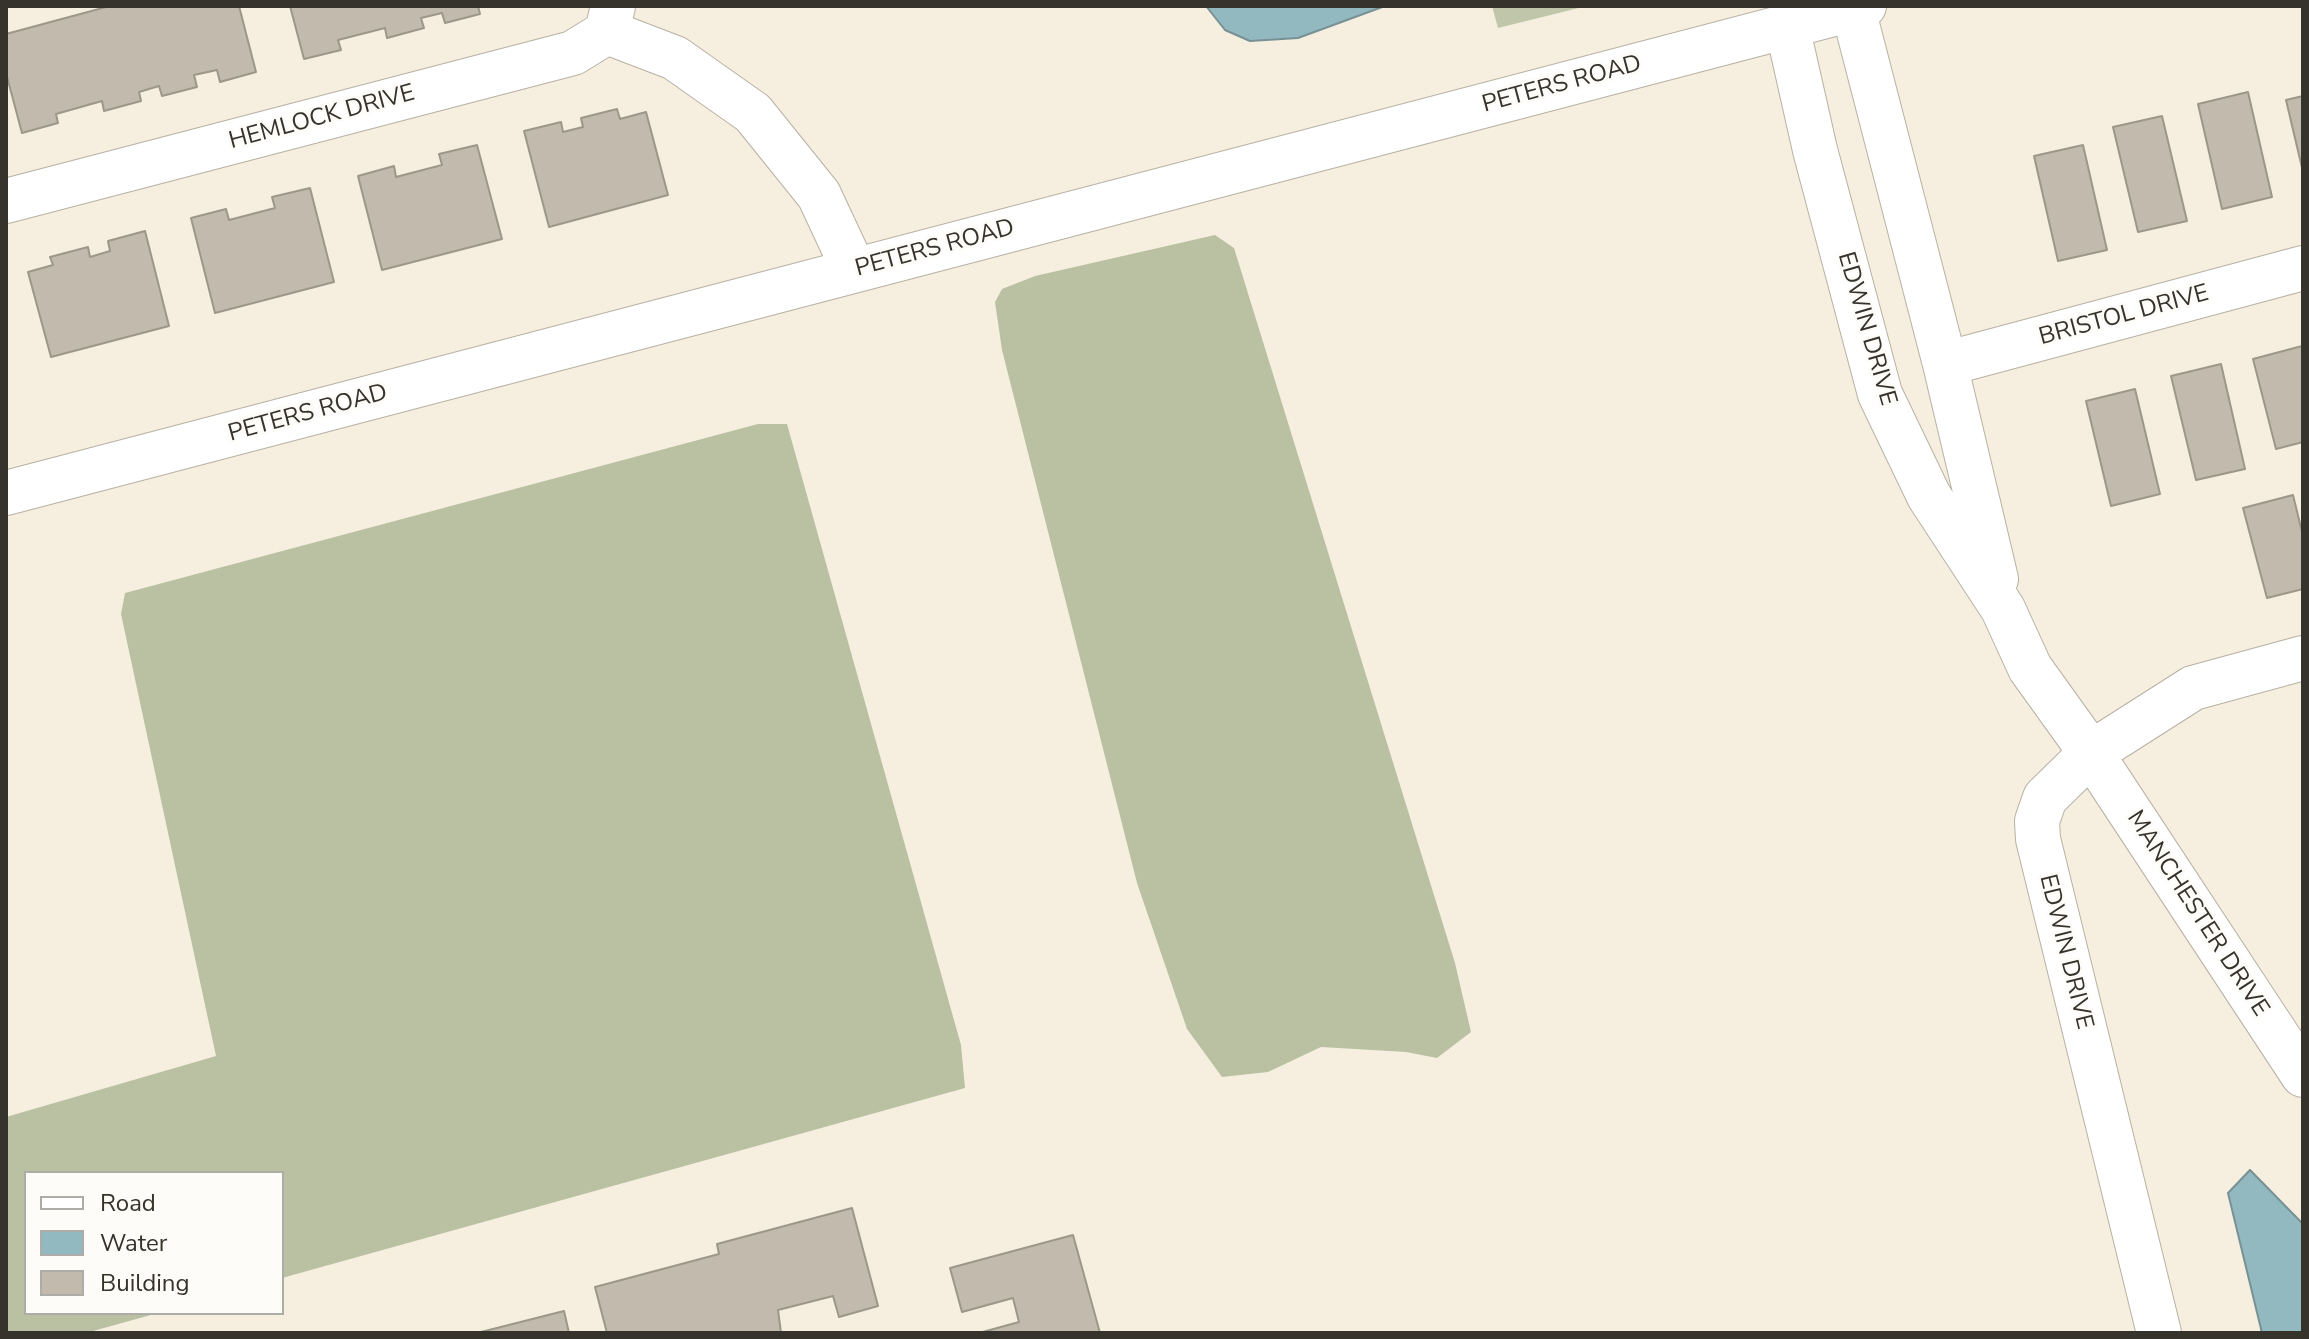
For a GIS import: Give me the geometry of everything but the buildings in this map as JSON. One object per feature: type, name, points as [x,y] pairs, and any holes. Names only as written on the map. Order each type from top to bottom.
[{"type":"street","name":"PETERS ROAD","points":[[6,493],[1858,7]]},
{"type":"street","name":"EDWIN DRIVE","points":[[1858,7],[2003,609]]},
{"type":"street","name":"HEMLOCK DRIVE","points":[[6,201],[573,53],[610,19]]},
{"type":"street","points":[[610,19],[675,58],[753,113],[819,195],[854,270]]},
{"type":"street","name":"EDWIN DRIVE","points":[[1787,26],[1815,150],[1880,394],[1929,496],[2003,609],[2030,668],[2091,753],[2045,798],[2037,821],[2038,839],[2159,1333]]},
{"type":"street","name":"BRISTOL DRIVE","points":[[1945,364],[2303,268]]},
{"type":"street","points":[[2091,753],[2193,688],[2303,658]]},
{"type":"street","name":"MANCHESTER DRIVE","points":[[2091,753],[2303,1075]]},
{"type":"green space","points":[[1492,6],[1587,6],[1498,28]]},
{"type":"green space","points":[[1215,235],[1234,248],[1455,963],[1471,1032],[1437,1058],[1406,1052],[1321,1047],[1268,1072],[1222,1077],[1187,1029],[1137,883],[1002,350],[995,302],[1002,289],[1035,276]]},
{"type":"green space","points":[[758,424],[787,424],[961,1045],[965,1088],[284,1277],[284,1171],[24,1171],[24,1315],[151,1315],[86,1333],[6,1333],[6,1117],[216,1056],[121,614],[125,593]]},
{"type":"water","points":[[1206,6],[1385,6],[1298,38],[1250,41],[1225,30]]},
{"type":"water","points":[[2250,1170],[2303,1224],[2303,1333],[2262,1333],[2228,1193]]}]
